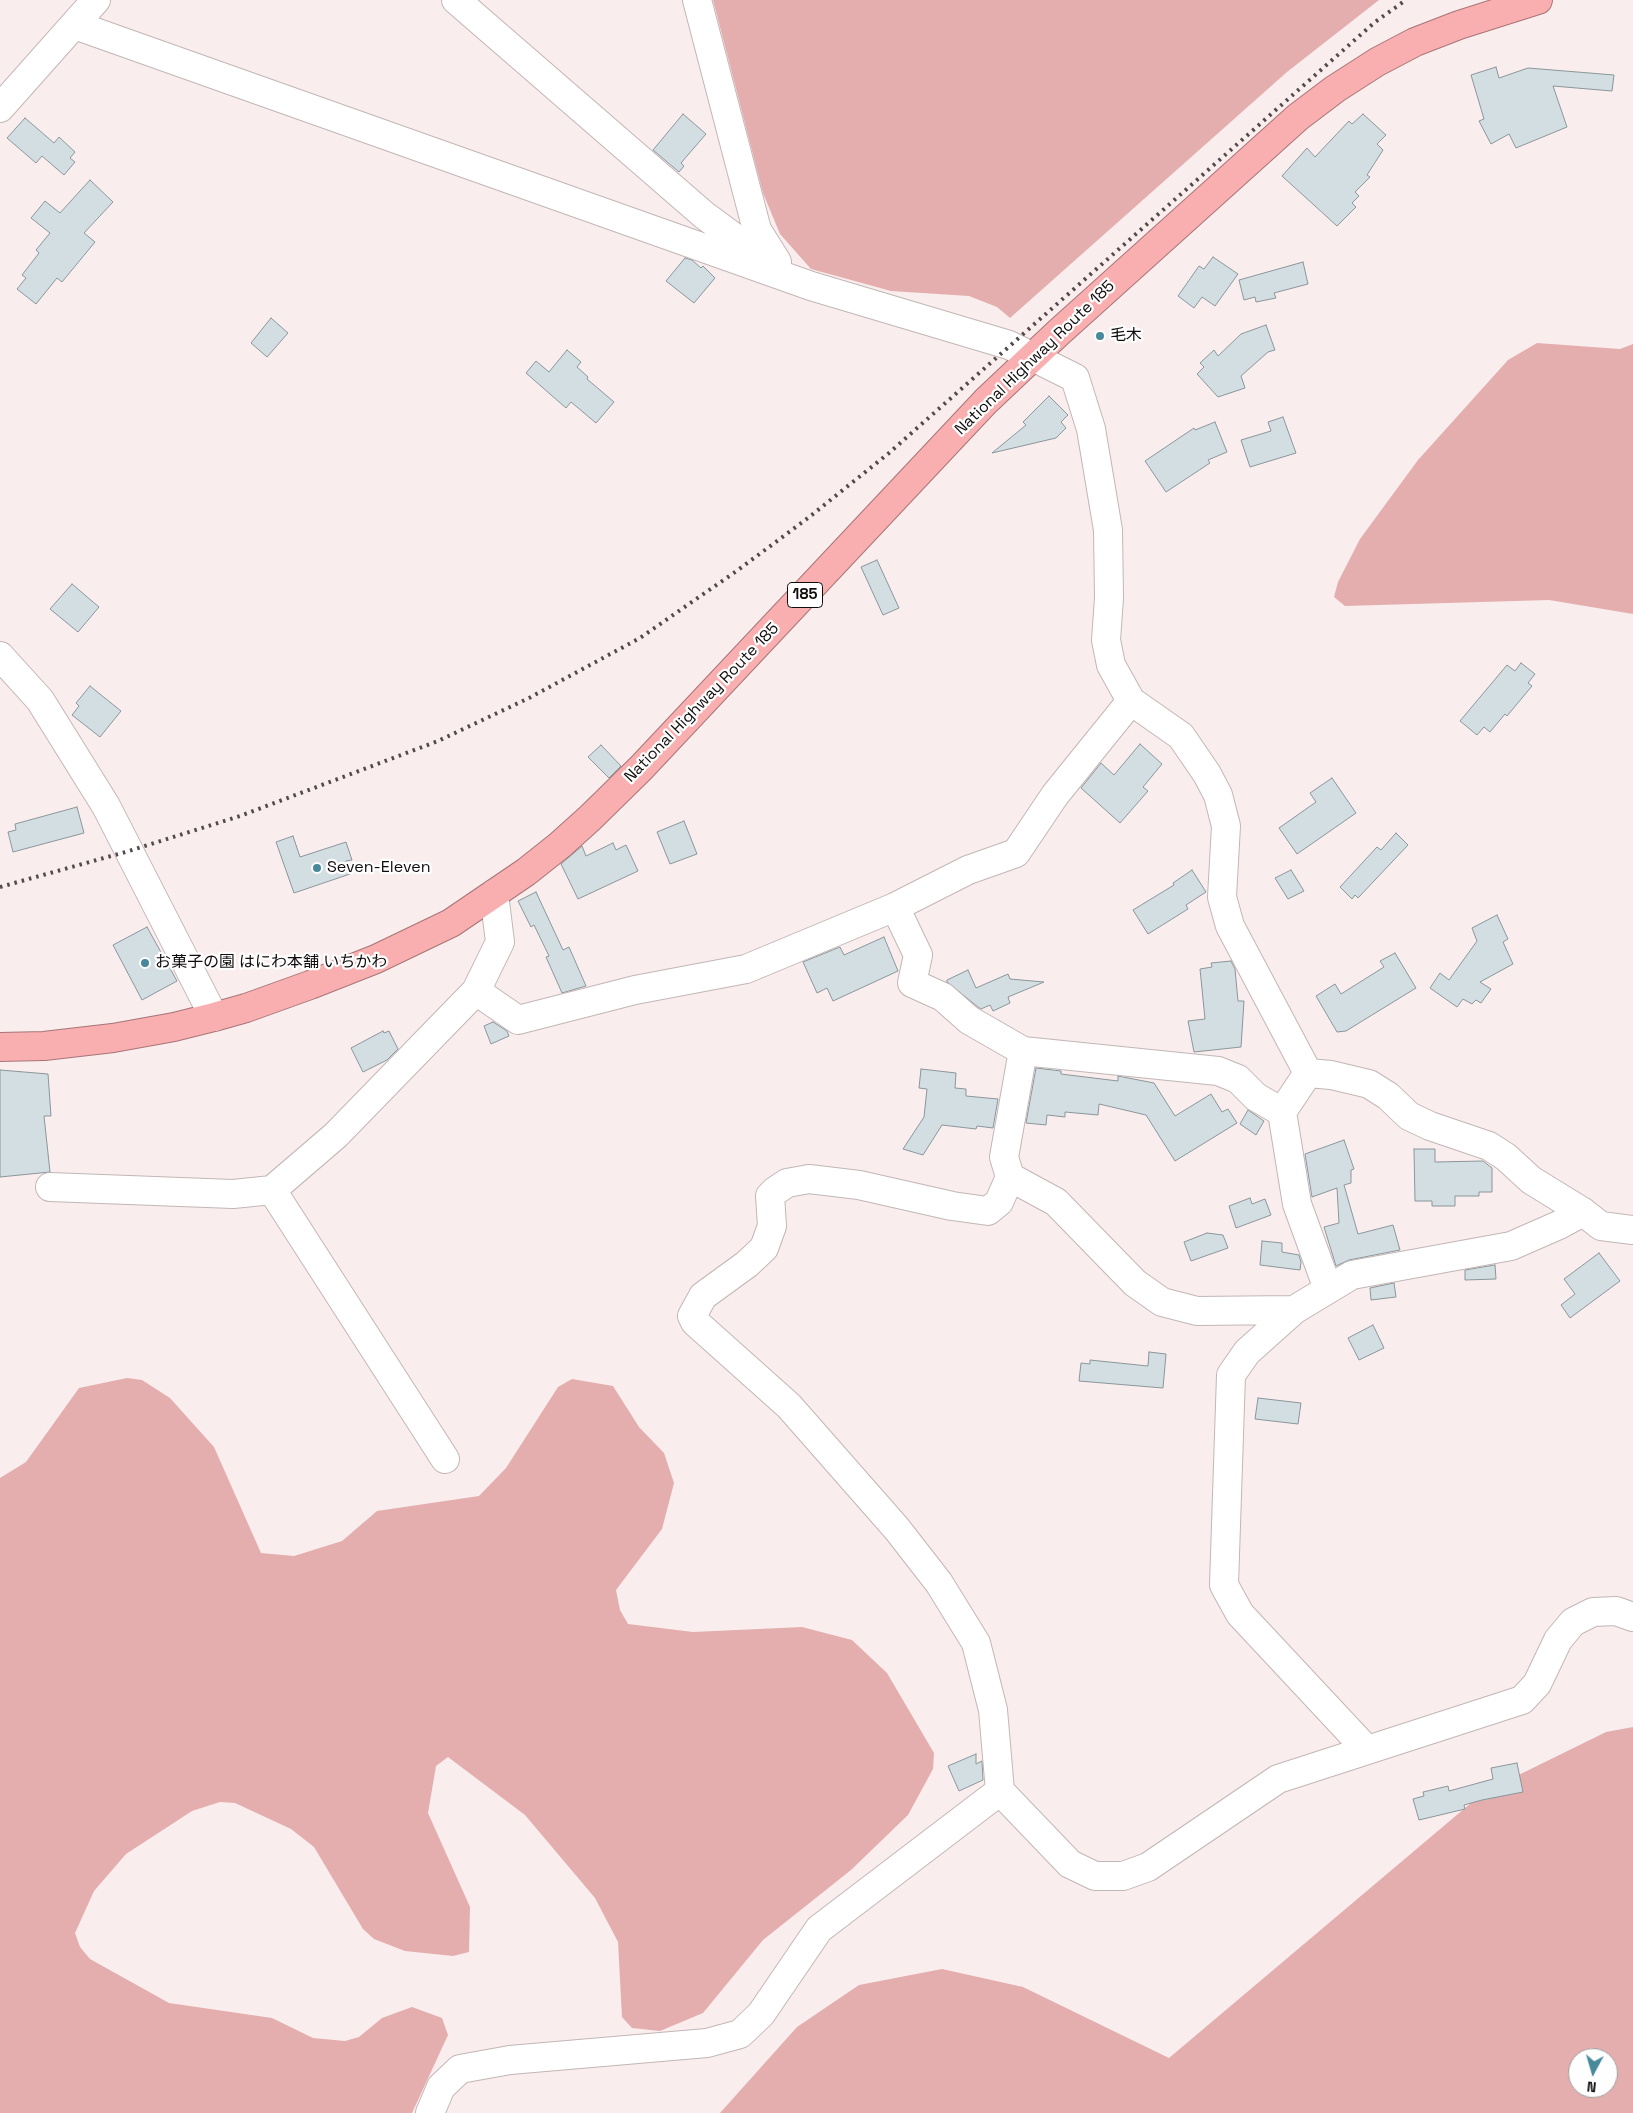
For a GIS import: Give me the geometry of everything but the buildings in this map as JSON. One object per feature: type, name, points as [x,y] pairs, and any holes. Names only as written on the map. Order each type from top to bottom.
[{"type":"highway","name":"National Highway Route 185","points":[[0,1047],[44,1046],[113,1038],[174,1027],[214,1017],[292,992],[376,959],[451,923],[494,894],[560,845],[641,768],[986,401],[1298,117],[1335,89],[1377,62],[1415,42],[1459,25],[1538,0]]},
{"type":"street","points":[[5,91],[96,0]]},
{"type":"street","points":[[456,0],[704,215],[746,246],[760,267]]},
{"type":"street","points":[[697,0],[757,230],[776,261],[811,286]]},
{"type":"street","points":[[74,24],[811,286],[1009,345],[1075,378],[1091,428],[1108,530],[1109,598],[1106,640],[1111,665],[1131,701],[1181,736],[1207,774],[1218,796],[1226,826],[1222,897],[1230,926],[1308,1073]]},
{"type":"street","points":[[0,656],[40,700],[106,806],[214,1017]]},
{"type":"street","points":[[476,991],[518,1020],[635,990],[746,969],[895,907],[968,870],[1016,853],[1055,795],[1131,701]]},
{"type":"street","points":[[50,1188],[233,1194],[272,1190],[336,1135],[476,991],[500,942],[494,894]]},
{"type":"street","points":[[895,907],[918,954],[912,983],[943,997],[969,1020],[1022,1051],[1218,1071],[1238,1078],[1256,1097],[1282,1112]]},
{"type":"street","points":[[1022,1051],[1004,1157],[1010,1177],[999,1202],[988,1211],[952,1206],[859,1185],[809,1179],[787,1182],[774,1190],[770,1196],[772,1226],[764,1248],[747,1264],[703,1296],[692,1316],[695,1322],[789,1406],[897,1529],[939,1583],[976,1643],[993,1710],[1000,1791],[1070,1864],[1095,1876],[1123,1876],[1148,1867],[1278,1779],[1522,1700],[1537,1684],[1558,1640],[1573,1622],[1593,1612],[1616,1611],[1633,1617]]},
{"type":"street","points":[[1308,1073],[1282,1112],[1297,1204],[1328,1289]]},
{"type":"street","points":[[1308,1073],[1331,1075],[1369,1084],[1388,1096],[1409,1116],[1430,1126],[1489,1146],[1531,1180],[1583,1212],[1600,1226],[1633,1230]]},
{"type":"street","points":[[1010,1177],[1056,1202],[1135,1283],[1162,1302],[1197,1311],[1294,1310]]},
{"type":"street","points":[[272,1190],[445,1459]]},
{"type":"street","points":[[1367,1750],[1240,1614],[1224,1586],[1232,1375],[1247,1352],[1294,1310],[1352,1275],[1511,1246],[1559,1226],[1583,1212]]},
{"type":"street","points":[[430,2113],[441,2086],[460,2069],[510,2060],[708,2044],[740,2034],[761,2014],[819,1929],[1000,1791]]},
{"type":"shaded area","points":[[713,0],[1379,0],[1287,72],[1010,318],[997,307],[969,296],[891,291],[811,269],[780,234],[763,193]]},
{"type":"shaded area","points":[[1537,343],[1620,349],[1633,344],[1633,614],[1549,600],[1345,606],[1334,597],[1338,582],[1360,539],[1418,460],[1508,360]]},
{"type":"shaded area","points":[[127,1378],[142,1380],[170,1398],[214,1447],[261,1553],[294,1556],[342,1541],[377,1511],[479,1496],[506,1468],[558,1387],[572,1379],[613,1386],[639,1427],[664,1453],[674,1483],[662,1529],[616,1590],[620,1610],[628,1624],[693,1632],[802,1627],[852,1640],[887,1673],[934,1753],[933,1769],[908,1815],[851,1870],[763,1940],[703,2013],[660,2031],[632,2028],[622,2017],[618,1942],[595,1898],[525,1815],[448,1757],[436,1766],[428,1813],[470,1907],[469,1952],[453,1956],[405,1951],[374,1939],[363,1929],[314,1847],[291,1829],[235,1803],[220,1802],[192,1811],[126,1854],[94,1891],[75,1933],[80,1947],[90,1959],[169,2003],[272,2018],[313,2038],[345,2041],[359,2037],[382,2018],[412,2007],[442,2018],[448,2035],[412,2113],[0,2113],[0,1478],[26,1462],[79,1388]]},
{"type":"shaded area","points":[[1633,1727],[1633,2113],[720,2113],[797,2027],[859,1985],[942,1969],[1023,1987],[1169,2058],[1484,1792],[1606,1732]]},
{"type":"railway","points":[[0,887],[129,851],[240,816],[438,741],[529,698],[640,638],[738,570],[808,518],[889,453],[1375,22],[1406,0]]},
{"type":"place","name":"毛木","points":[[1100,336]]},
{"type":"place","name":"Seven-Eleven","points":[[317,868]]},
{"type":"place","name":"お菓子の園 はにわ本舗 いちかわ","points":[[145,963]]}]
